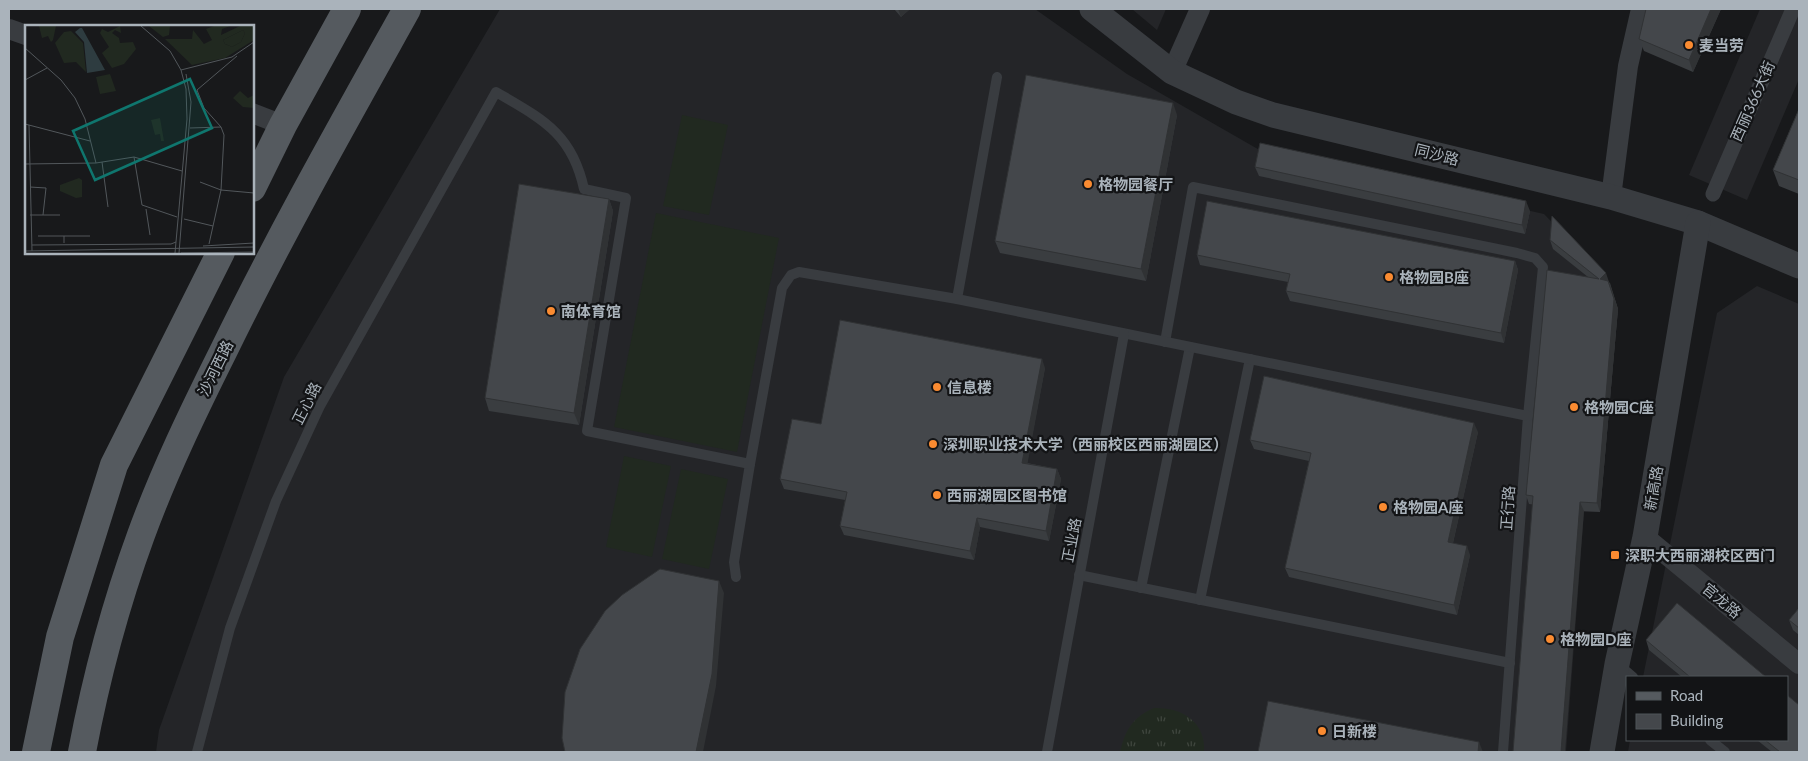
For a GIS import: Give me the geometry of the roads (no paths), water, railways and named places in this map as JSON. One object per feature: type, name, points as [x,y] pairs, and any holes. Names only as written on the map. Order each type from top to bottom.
[{"type":"main road","points":[[254,184],[283,125],[347,9]]},
{"type":"main road","name":"沙河西路","points":[[82,752],[102,658],[121,592],[140,536],[177,445],[267,262],[408,9]]},
{"type":"main road","points":[[36,752],[60,637],[114,465],[220,254]]},
{"type":"street","name":"同沙路","points":[[1092,9],[1172,72],[1236,102],[1273,115],[1611,197],[1698,223],[1799,266]]},
{"type":"street","points":[[1172,72],[1200,9]]},
{"type":"street","points":[[1611,197],[1628,66],[1641,9]]},
{"type":"street","name":"西丽366大街","points":[[1712,194],[1793,9]]},
{"type":"street","points":[[9,29],[25,35]]},
{"type":"street","points":[[254,114],[283,125]]},
{"type":"street","name":"新高路","points":[[1602,752],[1625,670],[1645,537],[1698,223]]},
{"type":"street","name":"官龙路","points":[[1645,537],[1799,664]]},
{"type":"lane","points":[[957,299],[996,77]]},
{"type":"lane","name":"正心路","points":[[197,752],[230,628],[267,524],[295,458],[320,406],[496,92],[546,122],[568,146],[580,167],[584,189],[626,198],[587,431],[750,464]]},
{"type":"lane","name":"正行路","points":[[1165,342],[1193,186],[1517,253],[1534,258],[1543,267],[1528,416],[1503,752]]},
{"type":"lane","points":[[736,577],[734,562],[782,288],[791,275],[799,272],[957,299],[1528,416]]},
{"type":"lane","name":"正业路","points":[[1047,752],[1124,334]]},
{"type":"lane","points":[[1141,588],[1190,347]]},
{"type":"lane","points":[[1200,600],[1250,359]]},
{"type":"lane","points":[[1080,575],[1510,663]]},
{"type":"lane","points":[[1711,741],[1725,752]]},
{"type":"place","name":"麦当劳","points":[[1689,45]]},
{"type":"place","name":"格物园餐厅","points":[[1088,184]]},
{"type":"place","name":"格物园B座","points":[[1389,277]]},
{"type":"place","name":"南体育馆","points":[[551,311]]},
{"type":"place","name":"信息楼","points":[[937,387]]},
{"type":"place","name":"格物园C座","points":[[1574,407]]},
{"type":"place","name":"深圳职业技术大学（西丽校区西丽湖园区）","points":[[933,444]]},
{"type":"place","name":"西丽湖园区图书馆","points":[[937,495]]},
{"type":"place","name":"格物园A座","points":[[1383,507]]},
{"type":"place","name":"深职大西丽湖校区西门","points":[[1615,555]]},
{"type":"place","name":"格物园D座","points":[[1550,639]]},
{"type":"place","name":"日新楼","points":[[1322,731]]}]
